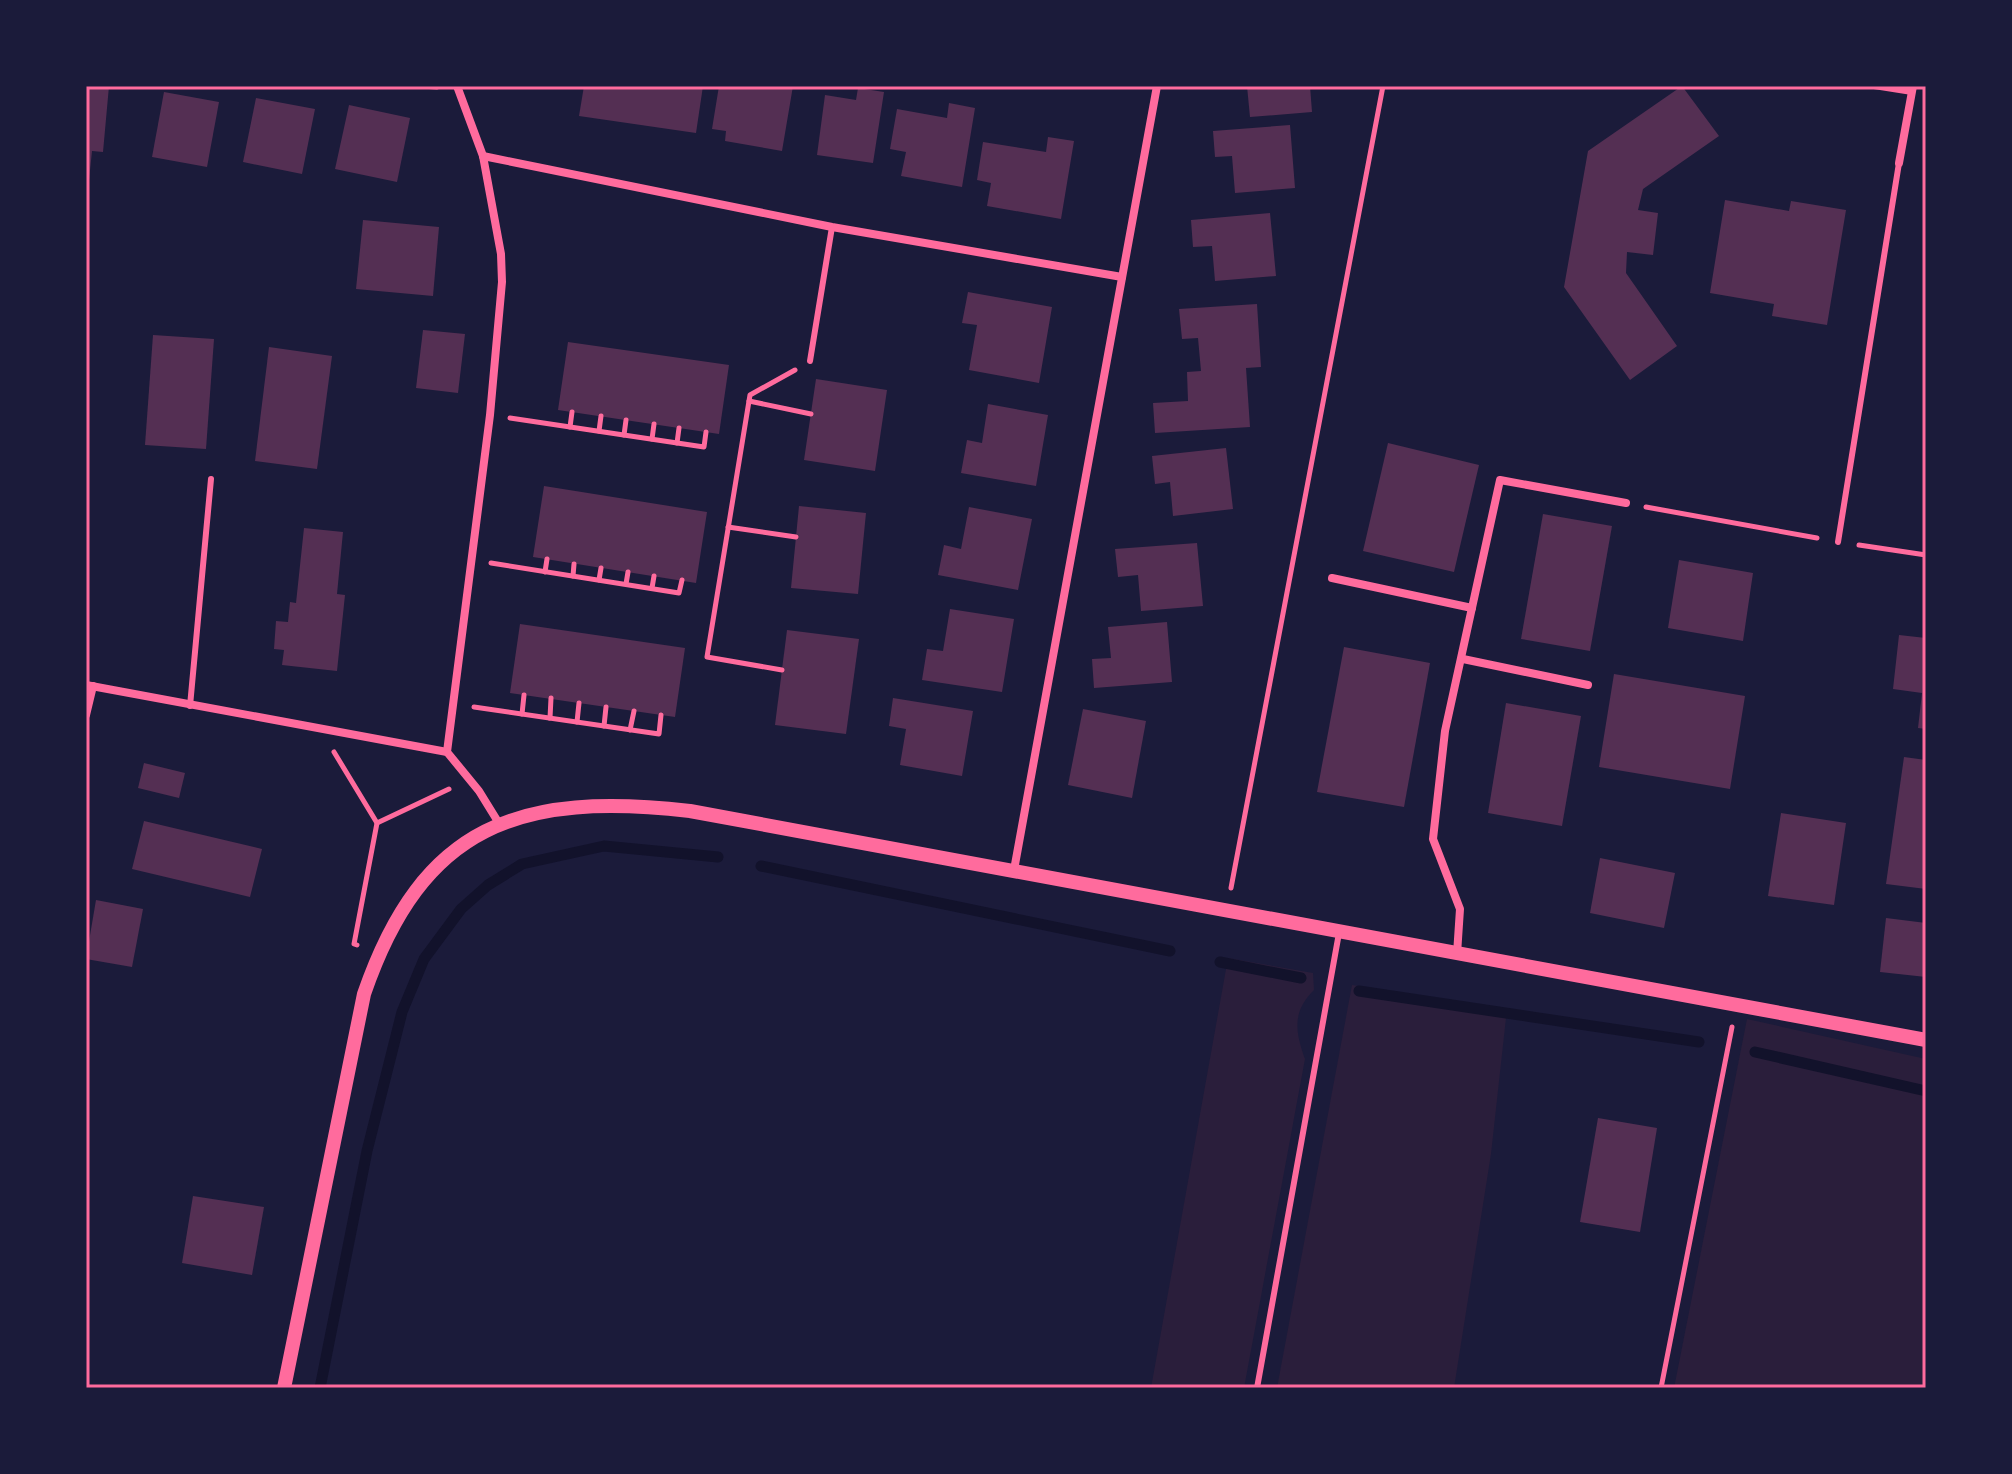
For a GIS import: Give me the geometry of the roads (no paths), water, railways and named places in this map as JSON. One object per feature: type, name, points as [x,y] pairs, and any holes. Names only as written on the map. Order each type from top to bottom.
[{"type":"street","points":[[447,752],[490,415],[502,282],[483,156],[457,86]]},
{"type":"street","points":[[1014,870],[1157,86]]},
{"type":"street","points":[[1899,163],[1912,89]]},
{"type":"street","points":[[483,156],[832,227],[1122,277]]},
{"type":"street","points":[[1457,954],[1460,909],[1433,839],[1445,731],[1500,480],[1626,503]]},
{"type":"street","points":[[1332,578],[1472,608]]},
{"type":"street","points":[[1463,659],[1588,685]]},
{"type":"street","points":[[86,715],[90,686],[447,752],[500,825]]},
{"type":"street","points":[[284,1388],[364,994],[380,949],[402,908],[443,859],[471,838],[537,812],[584,804],[641,806],[1014,870],[1926,1040]]},
{"type":"lane","points":[[1874,86],[1912,89]]},
{"type":"lane","points":[[1838,542],[1899,163]]},
{"type":"lane","points":[[810,361],[832,227]]},
{"type":"lane","points":[[190,706],[211,479]]},
{"type":"lane","points":[[1257,1388],[1340,930]]},
{"type":"waterway","points":[[320,1388],[367,1151],[402,1012],[424,959],[461,909],[488,885],[522,864],[604,846],[718,857]]},
{"type":"waterway","points":[[761,866],[1170,951]]},
{"type":"waterway","points":[[1220,962],[1301,978]]},
{"type":"waterway","points":[[1359,991],[1699,1042]]},
{"type":"waterway","points":[[1755,1052],[1926,1091]]}]
